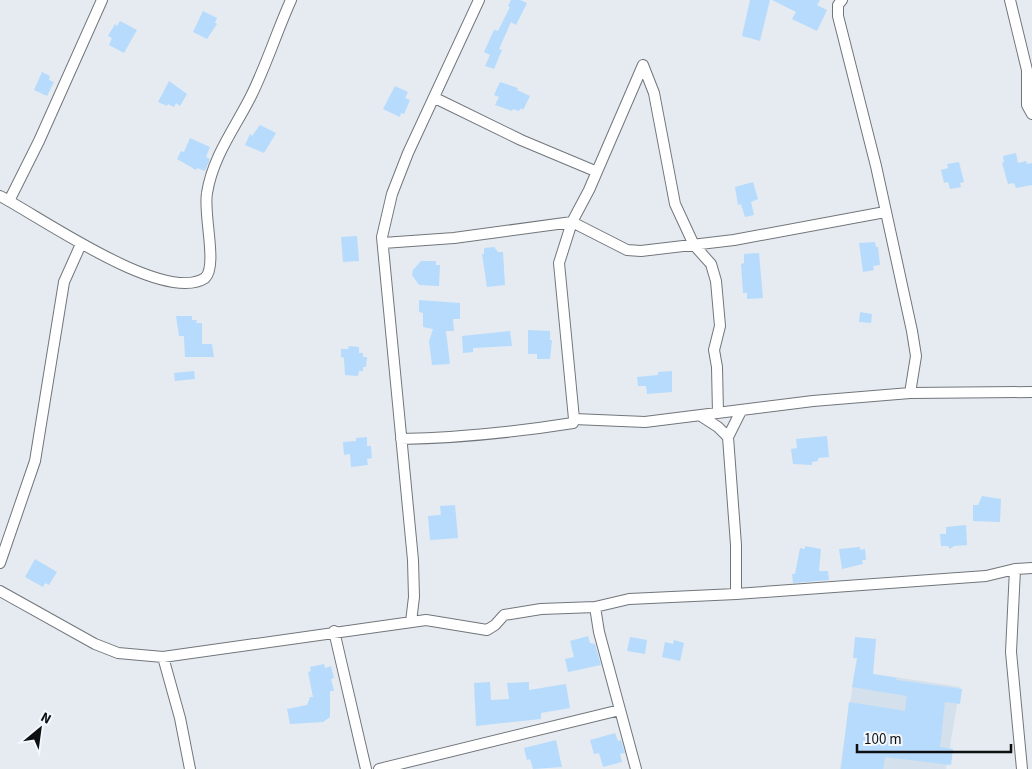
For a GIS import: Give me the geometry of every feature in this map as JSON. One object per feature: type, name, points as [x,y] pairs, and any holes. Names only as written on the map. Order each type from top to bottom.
[{"type":"street","points":[[102,0],[43,132],[4,198],[81,244],[131,269],[153,276],[189,282],[201,281],[209,275],[212,264],[205,206],[212,171],[224,142],[252,94],[291,0]]},
{"type":"street","points":[[410,622],[414,597],[413,560],[400,439],[383,243],[385,220],[392,194],[408,153],[479,0]]},
{"type":"street","points":[[1010,0],[1027,70],[1027,105],[1032,114]]},
{"type":"street","points":[[837,2],[838,16],[885,212],[916,356],[910,394]]},
{"type":"street","points":[[400,439],[435,438],[573,423],[558,273],[561,254],[572,222],[589,190],[595,171],[644,64],[654,93],[675,204],[694,245],[711,264],[716,281],[720,326],[714,350],[717,367],[718,413]]},
{"type":"street","points":[[435,98],[521,140],[595,171]]},
{"type":"street","points":[[383,243],[454,238],[572,222],[627,250],[641,251],[694,245],[885,212]]},
{"type":"street","points":[[0,563],[34,460],[64,282],[81,244]]},
{"type":"street","points":[[574,419],[645,422],[813,401],[910,394],[1032,392]]},
{"type":"street","points":[[736,594],[736,546],[728,437],[741,411]]},
{"type":"street","points":[[702,416],[728,437]]},
{"type":"street","points":[[0,592],[95,644],[118,653],[163,657],[426,620],[480,630],[491,628],[508,614],[541,608],[595,607],[629,599],[736,594],[986,576],[1015,569],[1032,568]]},
{"type":"street","points":[[1015,569],[1011,652],[1022,769]]},
{"type":"street","points":[[595,607],[599,632],[636,769]]},
{"type":"street","points":[[334,632],[366,769]]},
{"type":"street","points":[[163,657],[180,718],[190,769]]},
{"type":"street","points":[[378,769],[620,710]]},
{"type":"shaded area","points":[[855,671],[960,687],[946,769],[840,769]]},
{"type":"building","points":[[511,0],[520,0],[527,3],[516,25],[511,22],[499,49],[502,50],[494,69],[485,66],[490,55],[484,52],[494,30],[498,31],[510,7],[508,6]]},
{"type":"building","points":[[750,0],[770,0],[760,41],[742,36]]},
{"type":"building","points":[[772,0],[820,0],[817,5],[827,10],[817,31],[792,19],[796,12]]},
{"type":"building","points":[[203,11],[217,18],[215,23],[217,24],[207,39],[193,32]]},
{"type":"building","points":[[120,21],[137,30],[124,53],[109,45],[112,38],[108,36],[115,24],[117,26]]},
{"type":"building","points":[[42,72],[50,76],[49,80],[54,82],[47,96],[34,90]]},
{"type":"building","points":[[169,81],[187,94],[180,106],[176,103],[174,107],[168,104],[167,106],[158,102]]},
{"type":"building","points":[[500,82],[518,88],[517,90],[530,96],[523,110],[521,108],[519,111],[513,109],[512,111],[495,105],[499,97],[494,95]]},
{"type":"building","points":[[395,86],[408,92],[405,98],[410,100],[404,114],[401,113],[400,117],[383,109]]},
{"type":"building","points":[[260,125],[276,133],[264,153],[245,145],[250,134],[252,136]]},
{"type":"building","points":[[190,138],[210,147],[206,157],[210,159],[205,171],[197,168],[196,170],[177,159],[181,151],[184,152]]},
{"type":"building","points":[[1016,153],[1018,163],[1026,161],[1027,164],[1032,163],[1032,185],[1016,188],[1014,183],[1008,184],[1002,163],[1004,162],[1003,156]]},
{"type":"building","points":[[959,162],[964,182],[960,183],[961,187],[950,189],[948,182],[944,183],[941,170],[948,168],[947,164]]},
{"type":"building","points":[[753,182],[758,199],[751,202],[754,215],[745,217],[741,204],[738,205],[735,187]]},
{"type":"building","points":[[357,236],[359,261],[343,262],[341,237]]},
{"type":"building","points":[[875,242],[876,247],[878,247],[880,265],[873,266],[874,270],[863,272],[859,243]]},
{"type":"building","points":[[494,247],[498,252],[503,252],[505,285],[487,287],[482,254],[484,254],[484,248]]},
{"type":"building","points":[[759,253],[763,298],[747,299],[747,293],[743,293],[741,264],[744,263],[744,254]]},
{"type":"building","points":[[421,261],[436,261],[436,265],[440,265],[439,286],[419,285],[412,275],[413,270]]},
{"type":"building","points":[[419,300],[460,303],[460,319],[453,319],[454,331],[446,331],[450,364],[432,365],[429,341],[433,329],[423,327],[423,313],[419,312]]},
{"type":"building","points":[[860,312],[872,314],[871,323],[859,322]]},
{"type":"building","points":[[176,316],[192,316],[192,320],[197,320],[196,323],[202,323],[202,344],[212,344],[214,357],[185,357],[184,336],[179,336]]},
{"type":"building","points":[[528,330],[550,331],[550,340],[552,340],[550,359],[537,359],[537,354],[528,354]]},
{"type":"building","points":[[510,331],[512,346],[473,348],[473,352],[463,353],[462,336]]},
{"type":"building","points":[[349,346],[359,347],[359,353],[363,353],[363,357],[367,357],[366,367],[363,367],[363,371],[359,371],[358,376],[345,375],[344,358],[341,357],[341,349],[348,349]]},
{"type":"building","points":[[194,371],[195,379],[175,381],[174,373]]},
{"type":"building","points":[[672,371],[672,392],[647,394],[646,386],[638,386],[637,377],[658,375],[658,372]]},
{"type":"building","points":[[827,436],[829,457],[818,458],[818,461],[812,462],[812,465],[793,464],[791,449],[797,448],[796,439]]},
{"type":"building","points":[[367,437],[367,446],[371,446],[372,458],[367,459],[368,465],[351,467],[350,454],[344,455],[343,442],[356,441],[356,438]]},
{"type":"building","points":[[982,496],[1001,499],[1000,522],[973,521],[973,505],[978,505]]},
{"type":"building","points":[[455,505],[458,538],[430,540],[428,516],[441,515],[440,506]]},
{"type":"building","points":[[966,525],[967,545],[954,546],[950,549],[948,546],[941,546],[940,534],[946,534],[946,527]]},
{"type":"building","points":[[805,546],[821,549],[819,571],[828,571],[829,580],[793,583],[792,574],[795,574],[800,548],[805,549]]},
{"type":"building","points":[[860,547],[860,550],[865,549],[866,560],[862,560],[863,564],[842,569],[839,549]]},
{"type":"building","points":[[35,559],[57,572],[49,585],[45,583],[43,587],[25,577]]},
{"type":"building","points":[[588,636],[590,643],[595,644],[601,665],[568,672],[565,659],[574,657],[570,641]]},
{"type":"building","points":[[630,637],[647,640],[645,654],[627,651]]},
{"type":"building","points":[[855,637],[876,639],[873,674],[897,678],[896,680],[962,689],[960,704],[945,702],[940,747],[953,749],[951,765],[885,757],[883,769],[841,769],[849,702],[905,711],[907,696],[852,687],[857,658],[853,658]]},
{"type":"building","points":[[674,640],[684,643],[680,661],[662,657],[665,642],[673,644]]},
{"type":"building","points":[[324,664],[325,668],[331,666],[334,678],[331,679],[334,691],[330,691],[330,717],[323,722],[290,724],[287,709],[307,705],[310,697],[313,697],[308,672],[311,671],[310,667]]},
{"type":"building","points":[[490,682],[491,700],[509,699],[507,683],[529,682],[529,690],[566,684],[570,708],[541,713],[541,719],[476,726],[474,683]]},
{"type":"building","points":[[615,733],[618,741],[621,740],[625,753],[620,754],[622,762],[603,767],[599,753],[594,754],[590,740]]},
{"type":"building","points":[[556,740],[562,767],[533,769],[530,759],[527,760],[524,748]]}]
